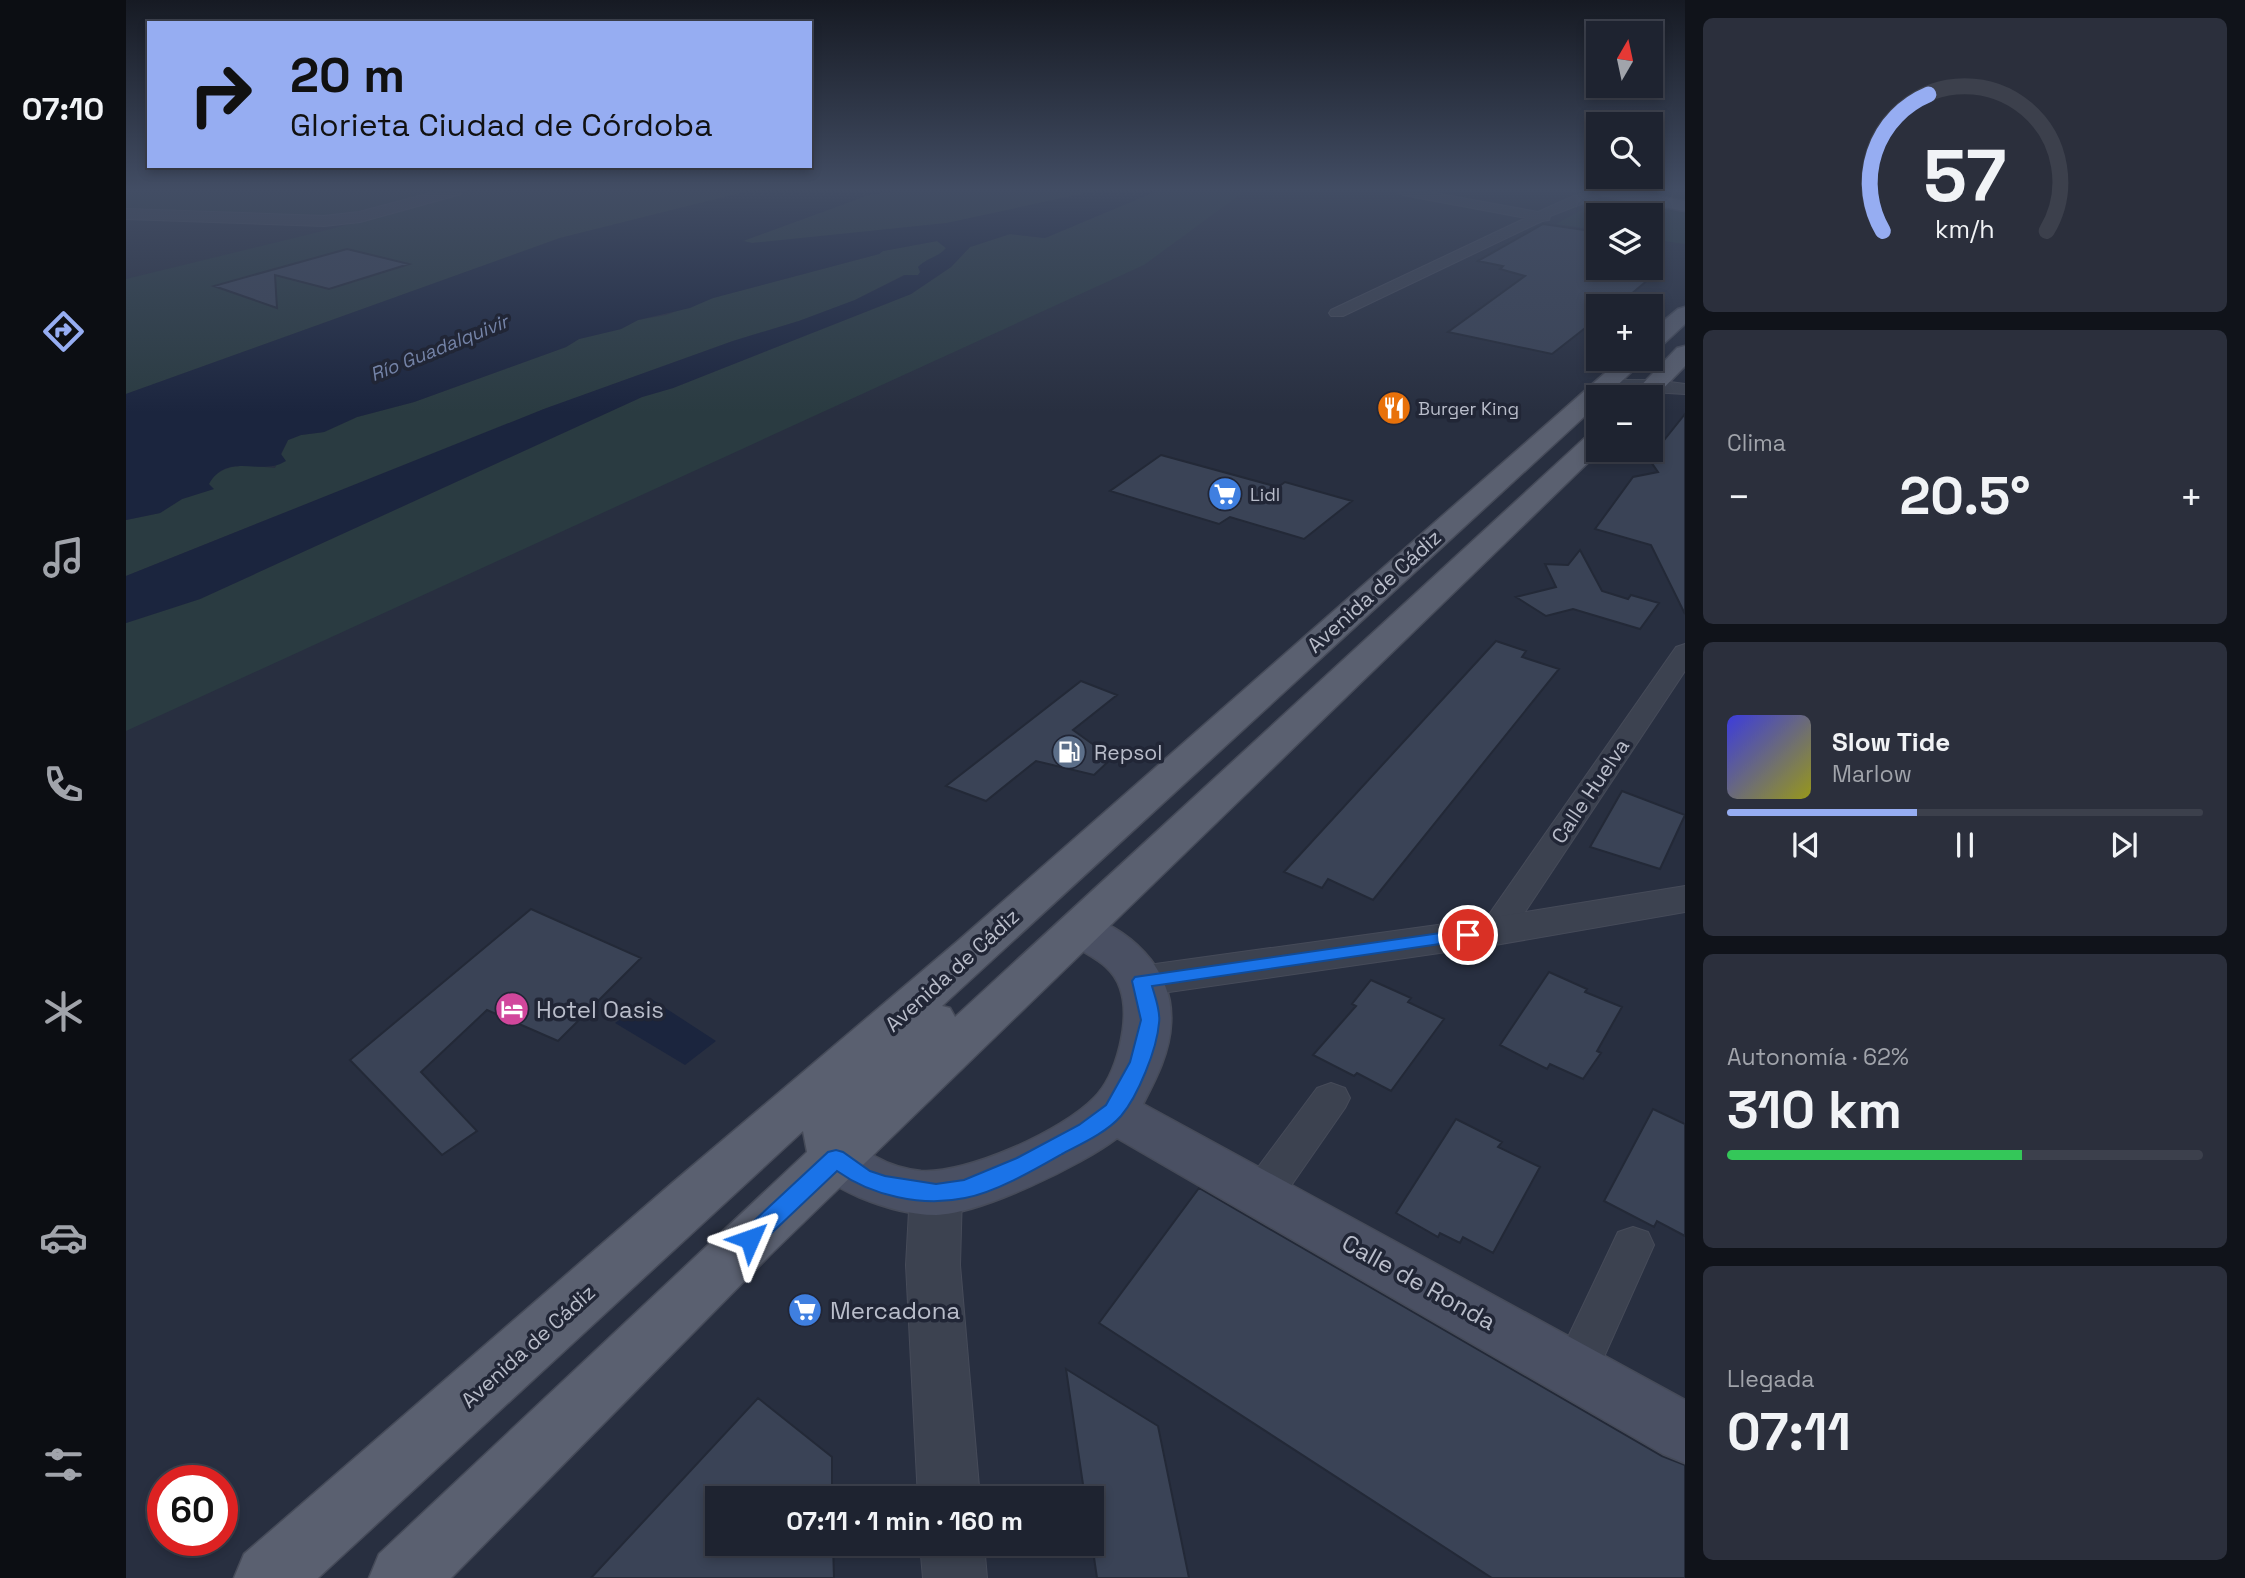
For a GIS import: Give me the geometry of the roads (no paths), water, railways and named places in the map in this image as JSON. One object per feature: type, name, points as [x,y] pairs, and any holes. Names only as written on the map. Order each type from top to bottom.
[{"type":"main road","points":[[1663,332],[1685,313]]},
{"type":"main road","points":[[1654,385],[1685,353]]},
{"type":"main road","name":"Avenida de Cádiz","points":[[1605,385],[1621,371]]},
{"type":"main road","name":"Avenida de Cádiz","points":[[268,1578],[690,1200],[975,951],[1586,402]]},
{"type":"main road","name":"Avenida de Cádiz","points":[[403,1578],[836,1158],[1586,450]]},
{"type":"main road","points":[[975,951],[950,1005],[833,1115],[827,1127],[827,1140],[836,1158],[862,1177],[910,1191],[936,1193],[966,1189],[1025,1164],[1086,1131],[1113,1111],[1140,1063],[1150,1020],[1141,981],[1126,959],[1105,942],[1026,904]]},
{"type":"main road","name":"Calle de Ronda","points":[[1113,1111],[1685,1433]]},
{"type":"street","points":[[1337,313],[1438,265]]},
{"type":"street","points":[[1663,391],[1685,390]]},
{"type":"street","name":"Calle Huelva","points":[[1495,931],[1685,652]]},
{"type":"street","points":[[1141,981],[1495,931],[1685,900]]},
{"type":"street","points":[[1262,1194],[1331,1098]]},
{"type":"street","points":[[936,1193],[933,1265],[948,1486]]},
{"type":"street","points":[[1575,1371],[1633,1245]]},
{"type":"street","points":[[954,1556],[955,1578]]},
{"type":"water","name":"Río Guadalquivir","points":[[486,265],[839,265],[713,298],[690,308],[638,320],[621,329],[579,339],[566,347],[414,402],[357,417],[324,432],[301,435],[288,440],[281,454],[286,461],[266,467],[235,466],[225,469],[209,484],[214,489],[182,499],[160,513],[126,520],[126,394]]},
{"type":"water","points":[[921,265],[953,265],[911,294],[673,388],[642,397],[200,599],[126,623],[126,576],[544,409],[855,300],[905,275],[918,275],[918,267]]},
{"type":"water","points":[[650,998],[716,1041],[685,1065],[615,1023]]},
{"type":"place","name":"Burger King","points":[[1394,408]]},
{"type":"place","name":"Lidl","points":[[1225,494]]},
{"type":"place","name":"Repsol","points":[[1069,752]]},
{"type":"place","name":"Hotel Oasis","points":[[512,1009]]},
{"type":"place","name":"Mercadona","points":[[805,1310]]}]
